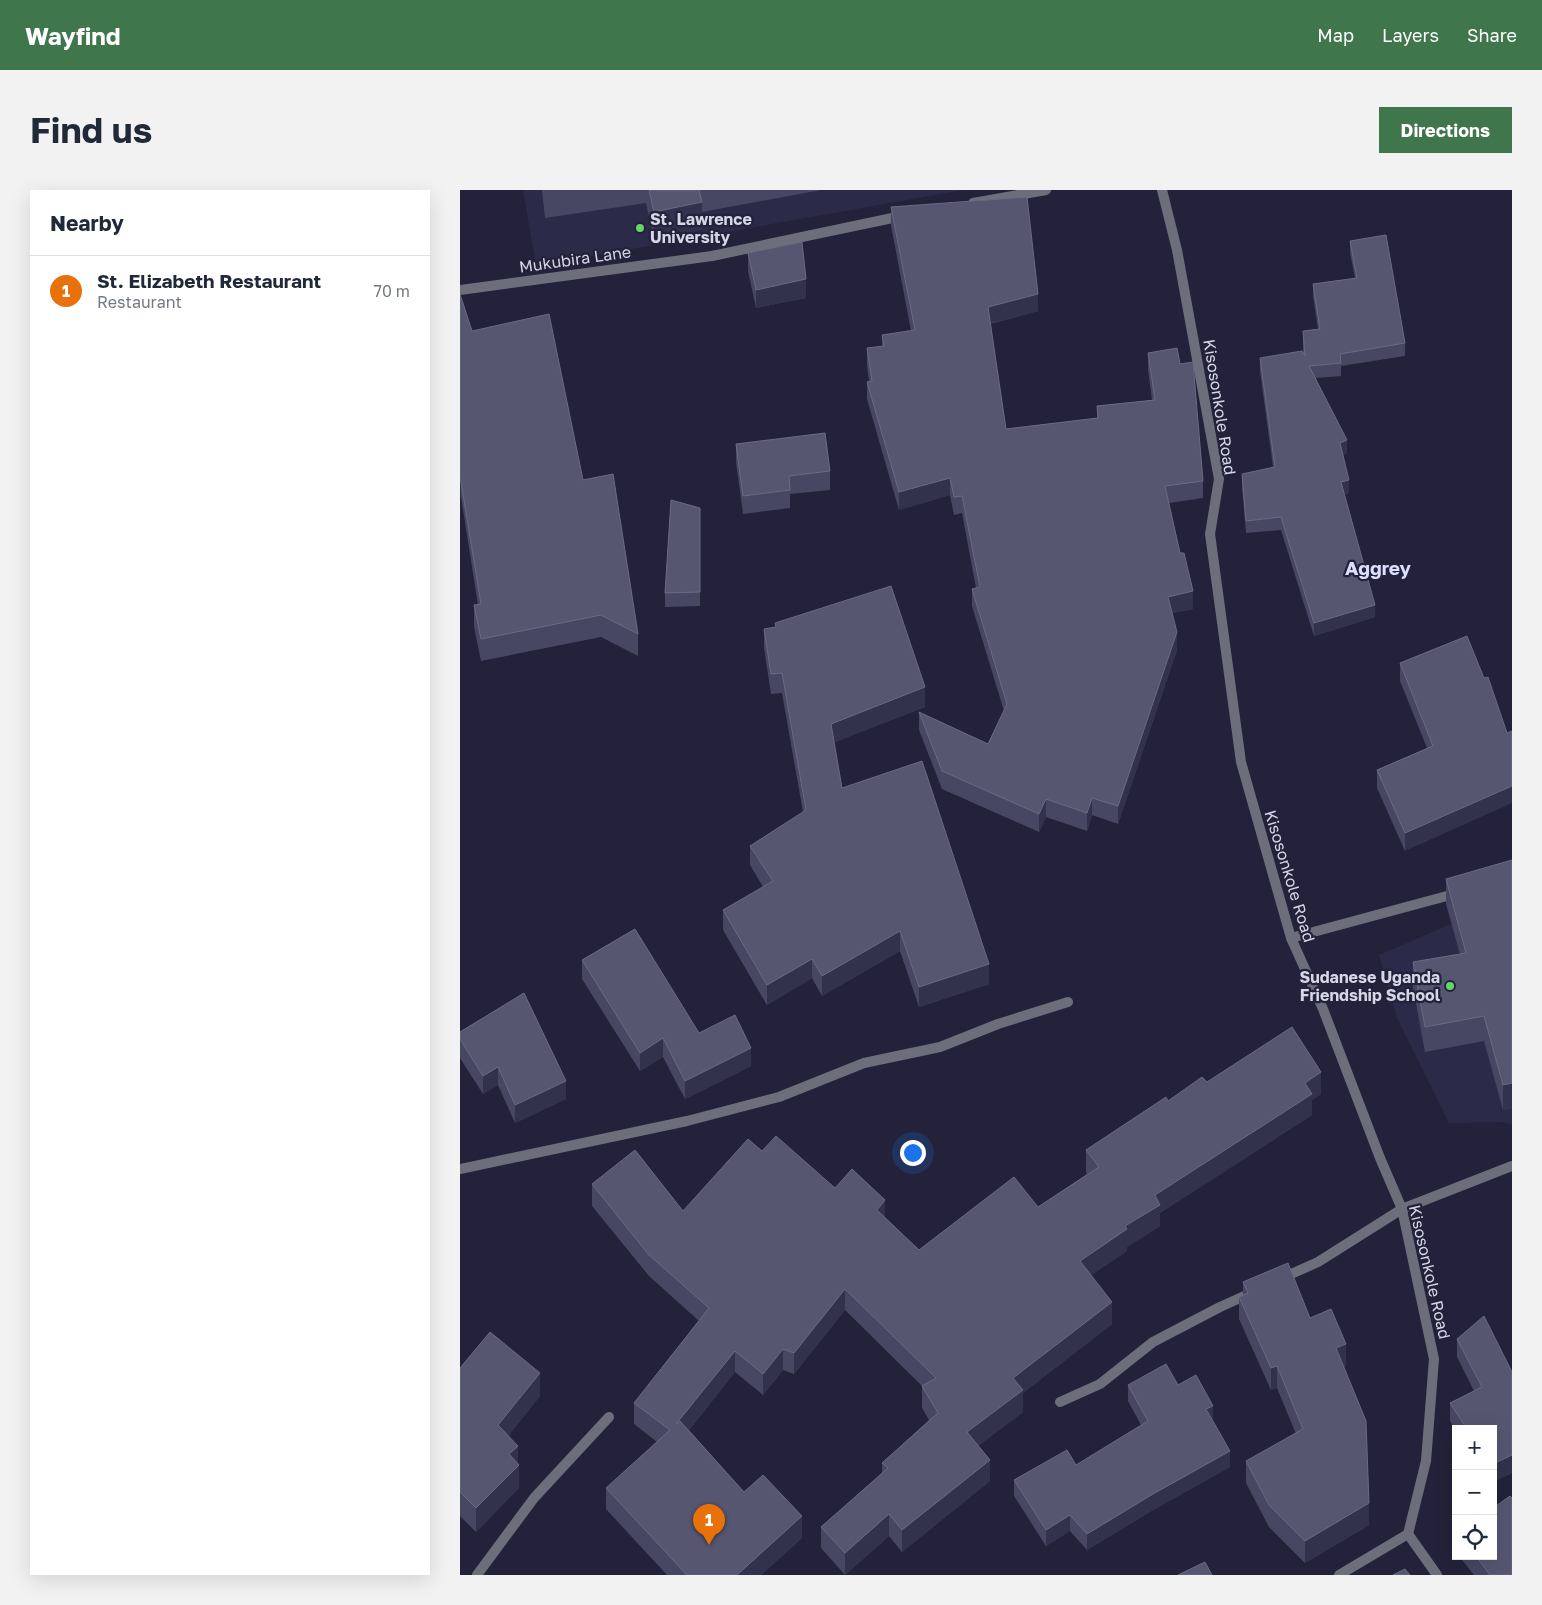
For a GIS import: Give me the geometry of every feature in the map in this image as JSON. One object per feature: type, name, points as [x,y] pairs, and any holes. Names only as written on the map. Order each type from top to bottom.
[{"type":"street","points":[[961,205],[1046,190]]},
{"type":"street","name":"Kisosonkole Road","points":[[1162,190],[1177,250],[1219,479],[1210,534],[1242,762],[1291,938],[1323,1009],[1402,1210],[1434,1359],[1426,1462],[1408,1534]]},
{"type":"street","name":"Mukubira Lane","points":[[460,290],[712,256],[912,214]]},
{"type":"street","points":[[1291,938],[1464,892]]},
{"type":"street","points":[[460,1169],[687,1121],[779,1097],[864,1063],[940,1047],[998,1024],[1068,1002]]},
{"type":"street","points":[[1060,1402],[1100,1384],[1153,1342],[1220,1307],[1318,1262],[1402,1210],[1512,1166]]},
{"type":"street","points":[[477,1575],[534,1498],[610,1417]]},
{"type":"street","points":[[1339,1575],[1408,1534],[1437,1575]]},
{"type":"shaded area","name":"St. Lawrence University","points":[[523,190],[964,190],[536,266]]},
{"type":"shaded area","name":"Sudanese Uganda Friendship School","points":[[1512,903],[1512,1125],[1503,1122],[1449,1123],[1397,1018],[1379,955],[1474,914]]},
{"type":"building","points":[[649,190],[699,190],[702,202],[654,212]]},
{"type":"building","points":[[1027,197],[1038,294],[988,307],[1006,429],[1098,418],[1097,406],[1155,400],[1148,353],[1177,348],[1180,364],[1193,362],[1203,481],[1165,486],[1180,553],[1184,553],[1193,591],[1168,597],[1177,632],[1118,806],[1092,798],[1087,813],[1046,799],[1039,814],[942,771],[919,712],[988,744],[1007,704],[972,589],[980,587],[962,496],[954,497],[950,478],[899,492],[867,382],[872,381],[867,348],[884,346],[882,335],[915,330],[891,207]]},
{"type":"building","points":[[1386,235],[1405,343],[1340,354],[1341,363],[1309,366],[1347,440],[1340,443],[1349,480],[1341,482],[1375,605],[1314,623],[1281,517],[1246,521],[1242,474],[1275,467],[1260,358],[1302,351],[1305,356],[1303,331],[1320,329],[1313,284],[1357,278],[1350,241]]},
{"type":"building","points":[[802,242],[806,279],[756,290],[748,253]]},
{"type":"building","points":[[460,294],[472,331],[549,314],[583,480],[613,474],[638,634],[601,615],[481,639],[474,605],[481,604],[460,476]]},
{"type":"building","points":[[825,433],[830,471],[789,476],[790,490],[743,496],[736,444]]},
{"type":"building","points":[[671,500],[700,508],[700,592],[665,593]]},
{"type":"building","points":[[891,586],[925,687],[831,724],[842,788],[922,761],[989,964],[919,987],[900,931],[822,976],[812,959],[767,985],[723,910],[773,881],[750,846],[806,810],[782,673],[771,674],[764,629],[776,627],[775,623]]},
{"type":"building","points":[[1467,636],[1484,678],[1488,677],[1507,733],[1512,731],[1512,786],[1405,833],[1377,770],[1433,746],[1400,663]]},
{"type":"building","points":[[1512,860],[1512,1083],[1503,1085],[1484,1016],[1425,1027],[1413,962],[1466,953],[1446,879]]},
{"type":"building","points":[[635,929],[699,1033],[735,1015],[751,1048],[685,1081],[663,1038],[640,1053],[582,960]]},
{"type":"building","points":[[524,993],[566,1081],[515,1105],[498,1067],[483,1076],[460,1039],[460,1032]]},
{"type":"building","points":[[1292,1027],[1321,1072],[1305,1083],[1312,1094],[1155,1195],[1160,1205],[1125,1226],[1127,1229],[1080,1261],[1112,1302],[1013,1378],[1023,1390],[967,1432],[990,1460],[902,1530],[889,1514],[845,1553],[821,1527],[888,1468],[882,1463],[938,1413],[922,1386],[936,1378],[845,1289],[794,1353],[783,1349],[763,1374],[735,1351],[676,1424],[680,1421],[744,1492],[763,1475],[802,1516],[737,1575],[687,1575],[606,1488],[670,1430],[634,1403],[709,1308],[649,1255],[592,1184],[635,1150],[683,1211],[748,1139],[762,1151],[776,1136],[835,1188],[852,1169],[885,1200],[877,1210],[919,1250],[1014,1177],[1038,1207],[1099,1167],[1086,1150],[1166,1097],[1168,1101],[1202,1077],[1207,1082]]},
{"type":"building","points":[[1288,1263],[1310,1318],[1331,1309],[1346,1344],[1336,1348],[1366,1421],[1369,1503],[1305,1541],[1269,1505],[1246,1461],[1303,1429],[1277,1366],[1271,1368],[1239,1297],[1248,1293],[1243,1282]]},
{"type":"building","points":[[1484,1316],[1512,1372],[1512,1455],[1497,1462],[1497,1425],[1464,1425],[1450,1403],[1482,1387],[1457,1339]]},
{"type":"building","points":[[490,1332],[540,1373],[498,1425],[518,1446],[509,1454],[519,1465],[476,1508],[460,1492],[460,1368]]},
{"type":"building","points":[[1166,1364],[1178,1385],[1196,1375],[1213,1406],[1206,1409],[1230,1451],[1087,1534],[1070,1515],[1046,1530],[1014,1480],[1067,1450],[1076,1465],[1148,1421],[1128,1385]]},
{"type":"building","points":[[1510,1496],[1512,1498],[1512,1575],[1490,1575],[1479,1560],[1497,1560],[1497,1505]]},
{"type":"building","points":[[1205,1562],[1212,1575],[1178,1575]]},
{"type":"building","points":[[1405,1569],[1410,1575],[1393,1575]]},
{"type":"place","name":"St. Lawrence University","points":[[640,228]]},
{"type":"place","name":"Sudanese Uganda Friendship School","points":[[1450,986]]},
{"type":"place","name":"St. Elizabeth Restaurant","points":[[709,1545]]},
{"type":"district","name":"Aggrey","points":[[1378,568]]}]
